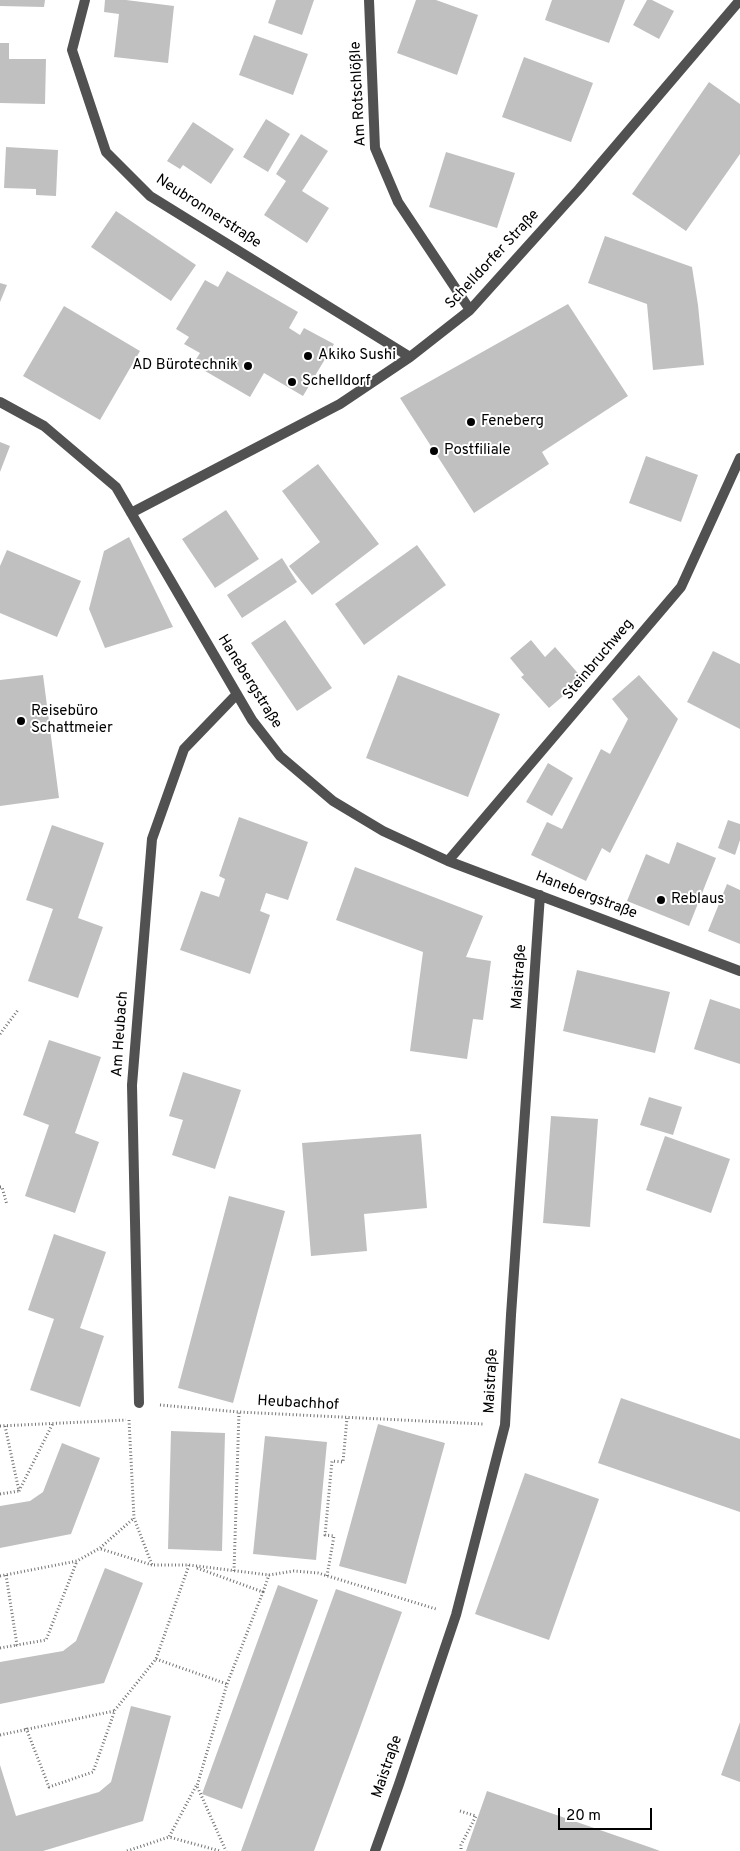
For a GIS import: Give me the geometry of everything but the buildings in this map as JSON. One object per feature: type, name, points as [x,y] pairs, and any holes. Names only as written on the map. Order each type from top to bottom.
[{"type":"street","name":"Neubronnerstraße","points":[[85,0],[72,50],[106,152],[150,196],[410,357]]},
{"type":"street","name":"Am Rotschlößle","points":[[369,0],[375,148],[398,202],[470,310]]},
{"type":"street","name":"Schelldorfer Straße","points":[[131,513],[340,404],[410,357],[470,310],[579,189],[740,0]]},
{"type":"street","name":"Hanebergstraße","points":[[0,402],[44,426],[116,487],[252,720],[280,756],[333,801],[383,831],[448,861],[740,971]]},
{"type":"street","name":"Steinbruchweg","points":[[448,861],[681,588],[740,458]]},
{"type":"street","name":"Am Heubach","points":[[139,1403],[132,1085],[152,839],[184,749],[237,694]]},
{"type":"street","name":"Maistraße","points":[[375,1851],[400,1784],[456,1615],[505,1425],[510,1315],[540,895]]},
{"type":"path","points":[[0,1034],[18,1010]]},
{"type":"path","points":[[0,1187],[2,1187],[7,1205]]},
{"type":"path","name":"Heubachhof","points":[[139,1403],[239,1412],[347,1418],[344,1462],[332,1461],[325,1535],[334,1536],[327,1576]]},
{"type":"path","points":[[139,1403],[129,1420],[134,1518],[152,1565]]},
{"type":"path","name":"Heubachhof","points":[[234,1571],[239,1412]]},
{"type":"path","points":[[347,1418],[505,1425]]},
{"type":"path","points":[[0,1426],[129,1420]]},
{"type":"path","points":[[19,1491],[53,1424]]},
{"type":"path","points":[[5,1426],[19,1491]]},
{"type":"path","points":[[0,1494],[19,1491]]},
{"type":"path","points":[[0,1576],[77,1561],[100,1548],[134,1518]]},
{"type":"path","points":[[100,1548],[152,1565],[189,1565],[269,1575],[294,1571],[318,1573],[456,1615]]},
{"type":"path","points":[[0,1648],[46,1640],[77,1561]]},
{"type":"path","points":[[189,1565],[263,1592]]},
{"type":"path","points":[[26,1728],[49,1787],[92,1772],[115,1710],[156,1659],[189,1565]]},
{"type":"path","points":[[169,1838],[197,1786],[227,1684],[269,1575]]},
{"type":"path","points":[[6,1576],[17,1645]]},
{"type":"path","points":[[156,1659],[227,1684]]},
{"type":"path","points":[[0,1735],[115,1710]]},
{"type":"path","points":[[197,1786],[226,1851]]},
{"type":"path","points":[[460,1812],[476,1816],[461,1845],[460,1851]]},
{"type":"path","points":[[127,1851],[169,1838],[220,1851]]},
{"type":"place","name":"Akiko Sushi","points":[[308,356]]},
{"type":"place","name":"AD Bürotechnik","points":[[248,366]]},
{"type":"place","name":"Schelldorf","points":[[292,382]]},
{"type":"place","name":"Feneberg","points":[[471,422]]},
{"type":"place","name":"Postfiliale","points":[[434,451]]},
{"type":"place","name":"Reisebüro Schattmeier","points":[[21,721]]},
{"type":"place","name":"Reblaus","points":[[661,900]]}]
